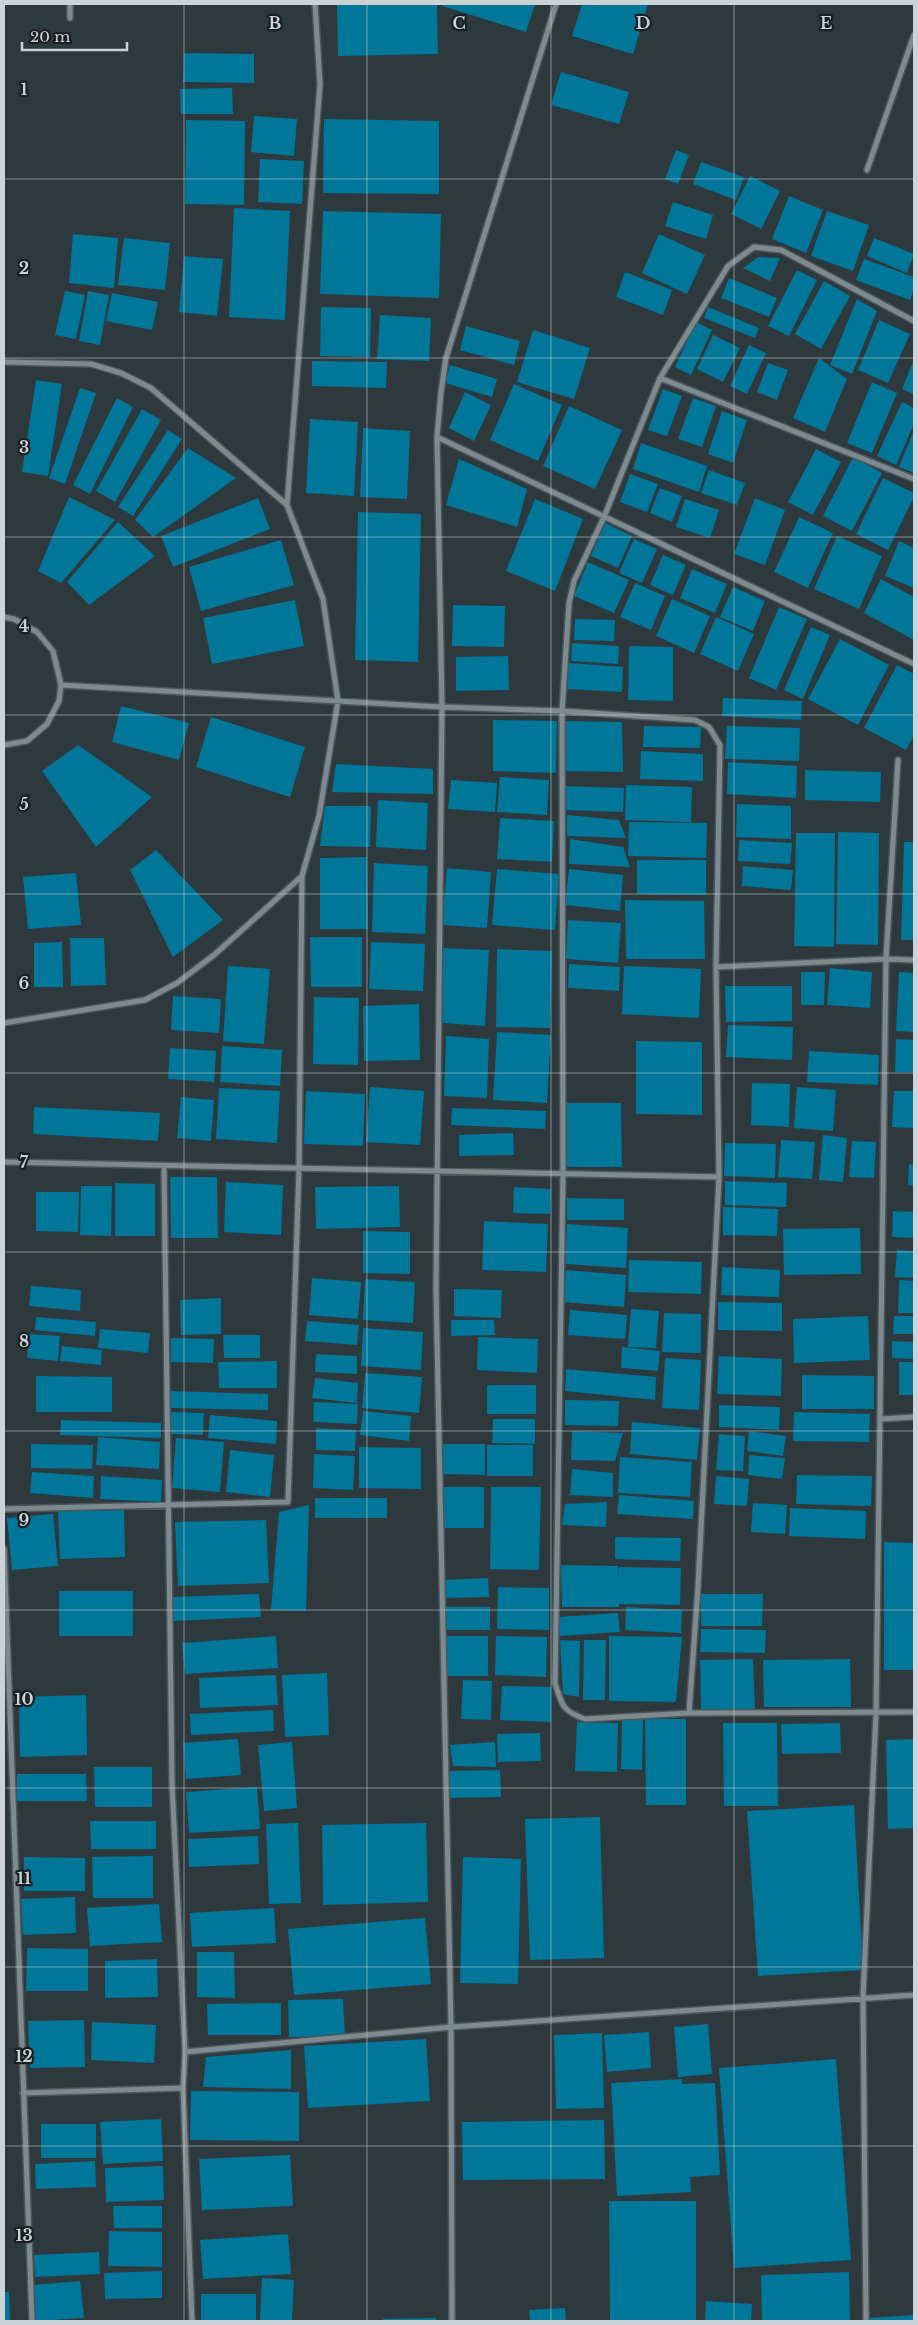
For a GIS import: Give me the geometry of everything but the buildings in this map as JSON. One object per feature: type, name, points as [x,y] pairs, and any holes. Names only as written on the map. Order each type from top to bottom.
[{"type":"street","points":[[70,4],[70,18]]},
{"type":"street","points":[[287,505],[320,84],[315,4]]},
{"type":"street","points":[[452,2321],[451,2027],[436,1299],[442,707],[437,437],[440,392],[446,358],[556,4]]},
{"type":"street","points":[[867,170],[914,34]]},
{"type":"street","points":[[914,321],[781,250],[754,247],[728,266],[660,378],[604,517],[574,581],[569,602],[562,710],[563,1173],[555,1683],[562,1706],[572,1714],[585,1719],[689,1712],[914,1712]]},
{"type":"street","points":[[4,362],[91,364],[121,373],[151,388],[287,505],[323,599],[338,701],[319,816],[302,876],[299,1170],[288,1502],[168,1503],[4,1509]]},
{"type":"street","points":[[660,378],[914,479]]},
{"type":"street","points":[[437,437],[914,664]]},
{"type":"street","points":[[4,617],[14,619],[37,632],[48,645],[53,651],[61,685],[59,701],[47,724],[27,740],[4,745]]},
{"type":"street","points":[[61,685],[442,707],[562,710],[695,720],[709,727],[720,745],[716,967],[719,1177],[698,1587],[689,1712]]},
{"type":"street","points":[[866,2321],[863,1997],[876,1713],[886,959],[898,760]]},
{"type":"street","points":[[4,1023],[145,1000],[177,983],[214,955],[302,876]]},
{"type":"street","points":[[716,967],[886,959],[914,960]]},
{"type":"street","points":[[4,1162],[299,1170],[719,1177]]},
{"type":"street","points":[[164,1166],[172,1784],[185,2052],[183,2088],[192,2321]]},
{"type":"street","points":[[880,1419],[914,1417]]},
{"type":"street","points":[[4,1549],[32,2321]]},
{"type":"street","points":[[185,2052],[451,2027],[863,1997],[914,1996]]},
{"type":"street","points":[[23,2093],[183,2088]]}]
